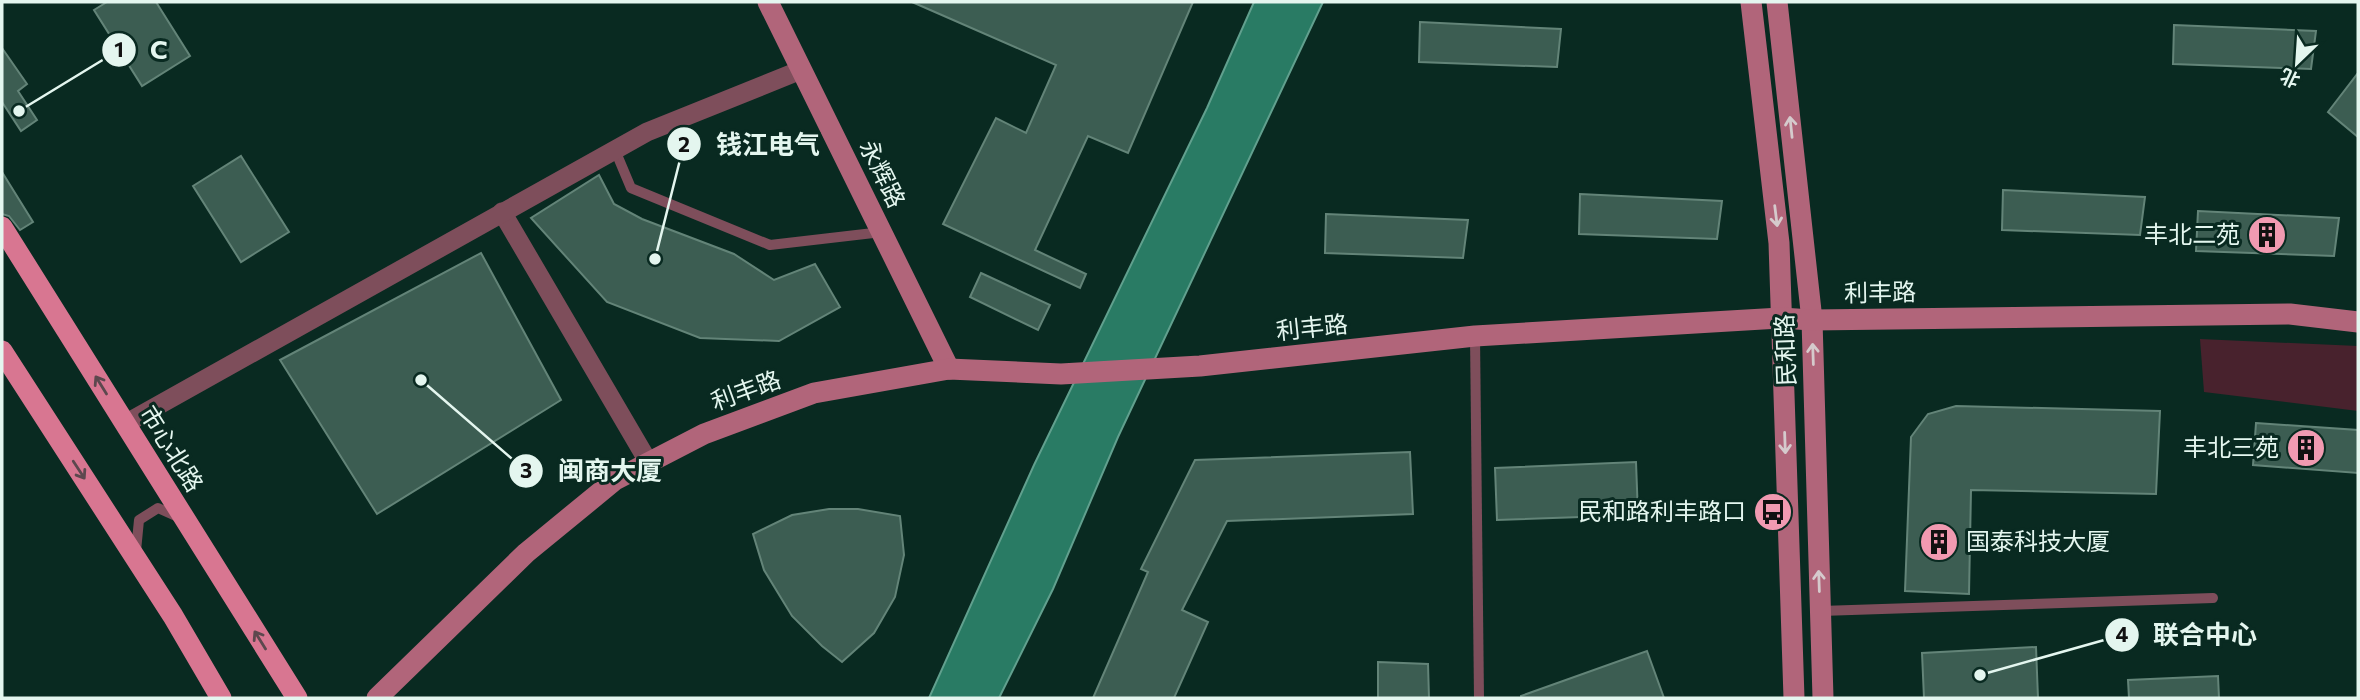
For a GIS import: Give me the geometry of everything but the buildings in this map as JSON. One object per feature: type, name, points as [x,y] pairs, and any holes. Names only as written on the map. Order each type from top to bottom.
[{"type":"main road","name":"市心北路","points":[[2,227],[297,698]]},
{"type":"main road","points":[[2,351],[173,616],[221,698]]},
{"type":"street","name":"永辉路","points":[[768,2],[949,369]]},
{"type":"street","name":"民和路","points":[[1751,2],[1779,243],[1792,697]]},
{"type":"street","name":"民和路","points":[[1777,2],[1812,320],[1823,698]]},
{"type":"street","points":[[125,424],[647,132],[801,69]]},
{"type":"street","points":[[502,212],[649,463]]},
{"type":"street","name":"利丰路","points":[[377,698],[526,553],[615,480],[704,435],[814,393],[949,369],[1061,374],[1200,366],[1475,336],[1781,318],[1812,320],[2290,314],[2358,321]]},
{"type":"lane","points":[[615,150],[631,188],[770,245],[882,232]]},
{"type":"lane","points":[[1475,336],[1479,698]]},
{"type":"lane","points":[[135,558],[139,520],[158,508],[185,520]]},
{"type":"lane","points":[[1820,611],[2213,597]]},
{"type":"shaded area","points":[[1254,2],[1323,2],[1118,437],[1053,589],[999,698],[929,698],[1034,465],[1207,108]]},
{"type":"shaded area","points":[[2200,339],[2358,346],[2358,411],[2204,392]]},
{"type":"place","name":"C","points":[[19,111]]},
{"type":"place","name":"丰北二苑","points":[[2267,235]]},
{"type":"place","name":"钱江电气","points":[[655,259]]},
{"type":"place","name":"闽商大厦","points":[[421,380]]},
{"type":"place","name":"丰北三苑","points":[[2306,448]]},
{"type":"place","name":"民和路利丰路口","points":[[1773,512]]},
{"type":"place","name":"国泰科技大厦","points":[[1939,542]]},
{"type":"place","name":"联合中心","points":[[1980,675]]}]
